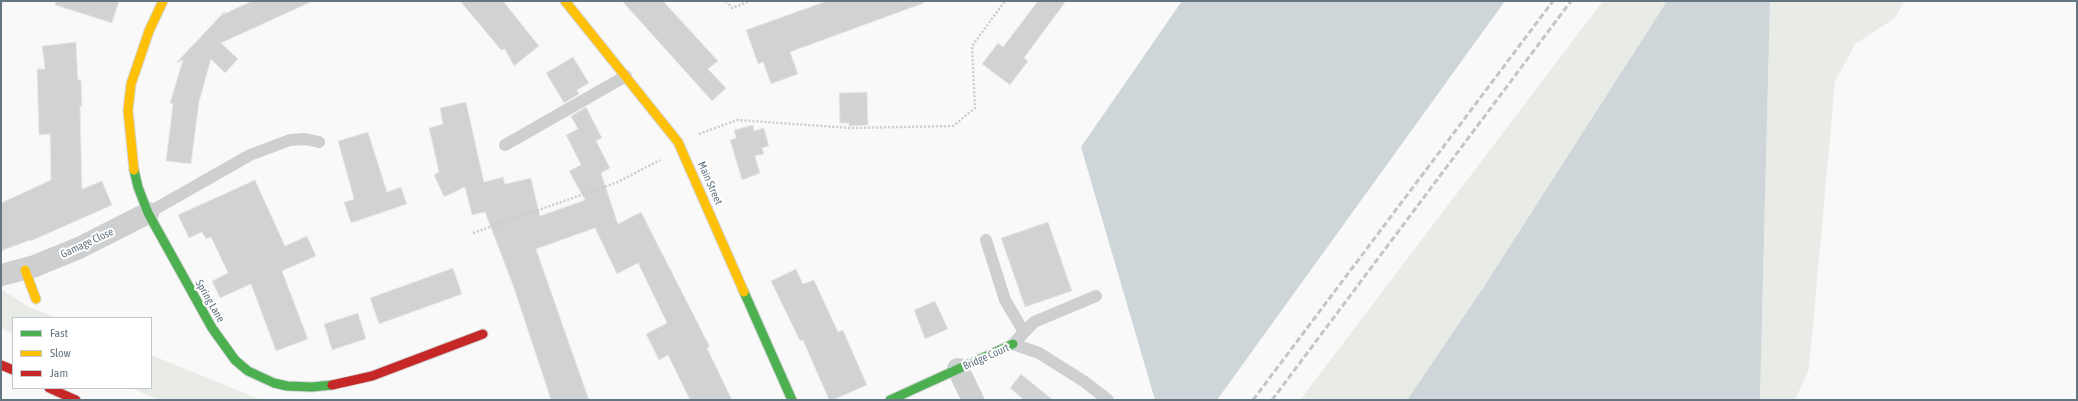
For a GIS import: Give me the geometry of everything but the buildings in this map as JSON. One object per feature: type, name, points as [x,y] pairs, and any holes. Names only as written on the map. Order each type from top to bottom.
[{"type":"main road","name":"Spring Lane","points":[[163,1],[137,61],[131,84],[128,110],[132,158],[138,187],[148,213],[212,328],[235,360],[248,371],[274,383],[287,386],[312,387],[342,384],[372,376],[484,334]]},
{"type":"main road","name":"Main Street","points":[[565,1],[680,145],[792,400]]},
{"type":"main road","points":[[25,270],[36,299]]},
{"type":"main road","name":"Bridge Court","points":[[890,400],[1014,344]]},
{"type":"main road","points":[[1,364],[12,370]]},
{"type":"main road","points":[[51,389],[76,400]]},
{"type":"street","name":"Gamage Close","points":[[1,275],[25,270],[81,247],[148,213]]},
{"type":"street","name":"Bridge Court","points":[[958,369],[973,400]]},
{"type":"lane","points":[[505,145],[626,76]]},
{"type":"lane","points":[[148,213],[250,155],[290,140],[305,139],[319,142]]},
{"type":"lane","points":[[986,240],[1005,300],[1024,332]]},
{"type":"lane","points":[[1096,296],[1034,322],[1014,344],[1039,353],[1085,382],[1108,400]]},
{"type":"path","points":[[726,1],[732,8],[750,1]]},
{"type":"path","points":[[472,233],[618,182],[680,145],[737,120],[851,128],[953,126],[975,108],[972,46],[1005,1]]},
{"type":"shaded area","points":[[1182,1],[1505,1],[1217,400],[1155,400],[1081,147]]},
{"type":"shaded area","points":[[1603,1],[1667,1],[1483,288],[1407,400],[1300,400]]},
{"type":"shaded area","points":[[1667,1],[1770,1],[1760,400],[1407,400],[1483,288]]},
{"type":"shaded area","points":[[1770,1],[1904,1],[1895,18],[1855,44],[1835,82],[1809,369],[1795,400],[1760,400]]},
{"type":"shaded area","points":[[1,289],[29,307],[54,317],[12,317],[12,334],[1,328]]},
{"type":"shaded area","points":[[152,355],[261,400],[159,400],[133,389],[152,389]]},
{"type":"railway","points":[[1253,400],[1553,1]]},
{"type":"railway","points":[[1272,400],[1571,1]]},
{"type":"traffic: fast","points":[[134,170],[138,187],[148,213],[212,328],[235,360],[248,371],[274,383],[287,386],[312,387],[332,385]]},
{"type":"traffic: fast","points":[[744,292],[792,400]]},
{"type":"traffic: fast","points":[[890,400],[1013,344]]},
{"type":"traffic: slow","points":[[134,170],[128,110],[131,84],[149,31],[163,1]]},
{"type":"traffic: slow","points":[[565,1],[678,142],[744,292]]},
{"type":"traffic: slow","points":[[25,270],[36,299]]},
{"type":"traffic: jam","points":[[332,385],[372,376],[483,334]]},
{"type":"traffic: jam","points":[[1,365],[12,370]]},
{"type":"traffic: jam","points":[[51,389],[76,400]]}]
